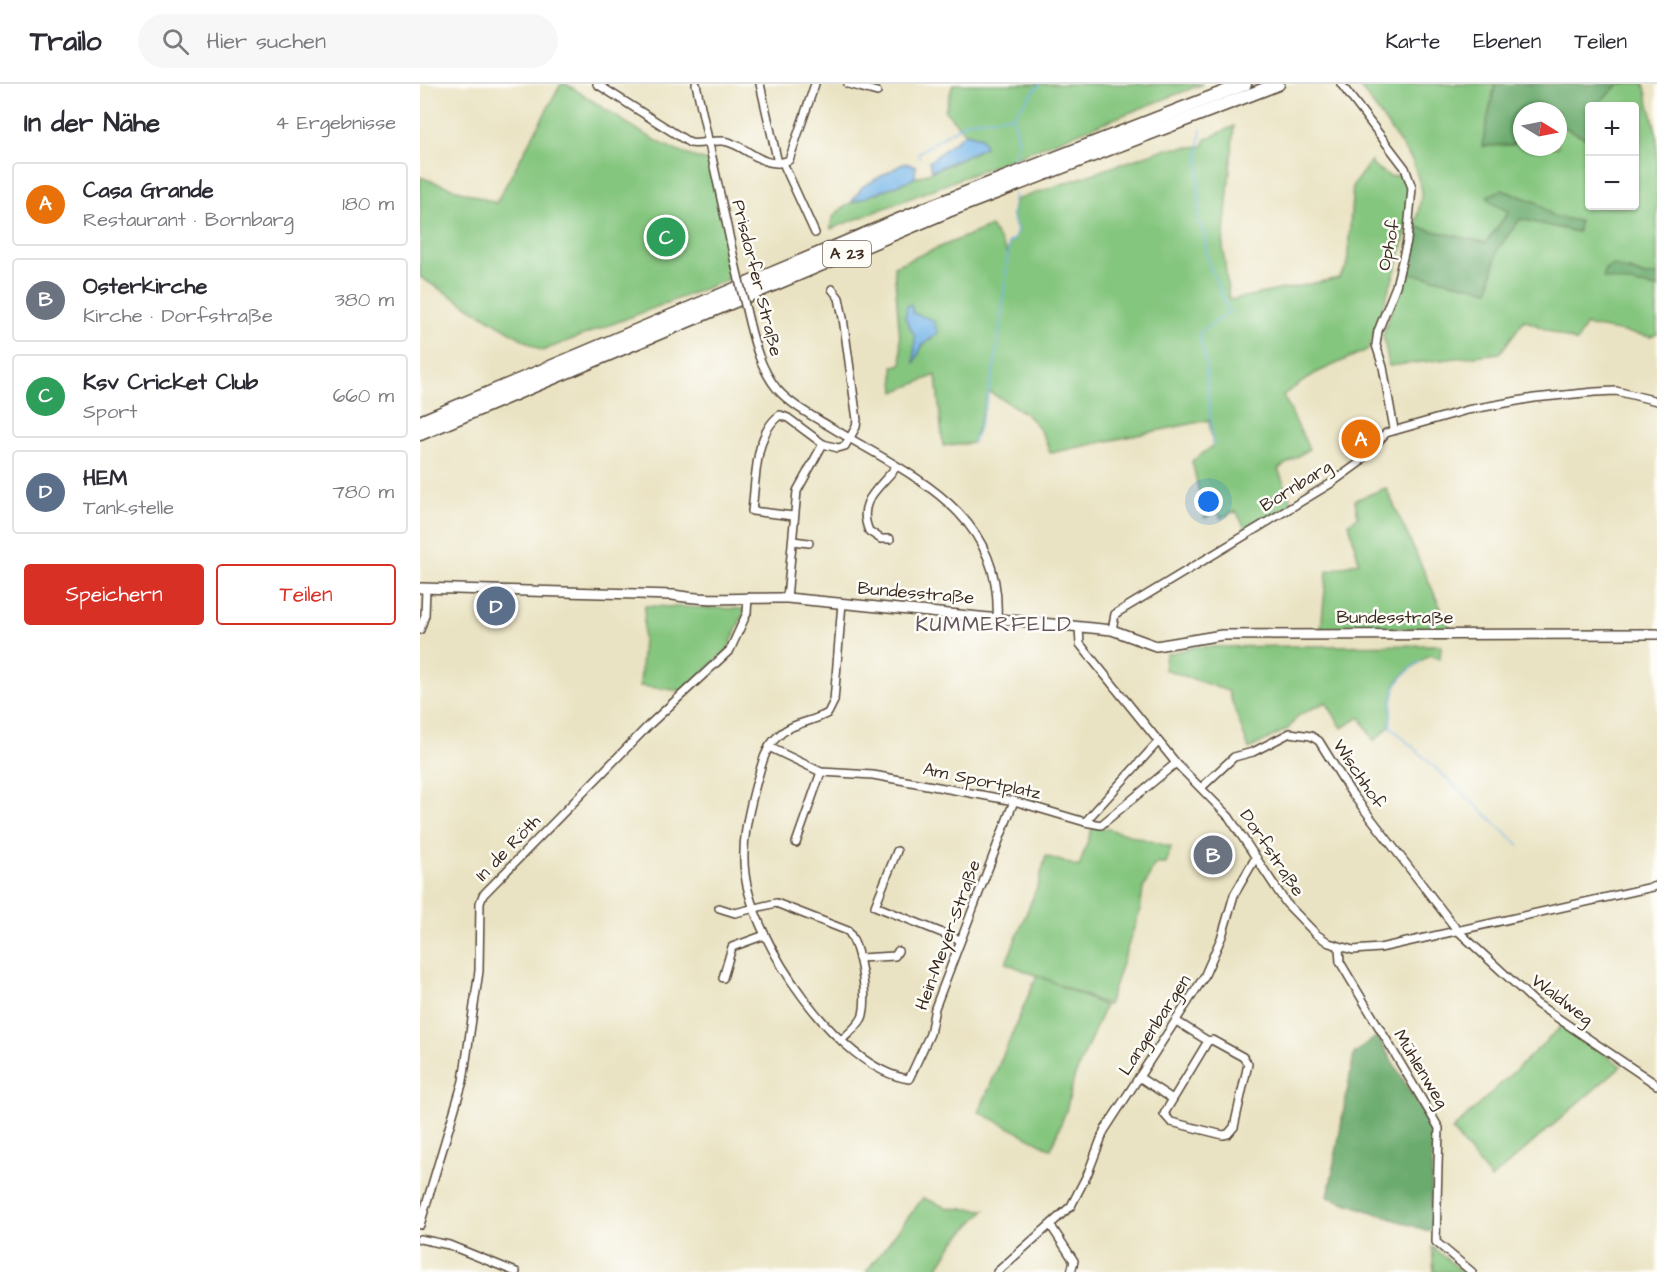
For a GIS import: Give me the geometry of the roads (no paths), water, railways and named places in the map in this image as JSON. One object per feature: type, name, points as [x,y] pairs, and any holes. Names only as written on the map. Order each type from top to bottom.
[{"type":"highway","name":"A 23","points":[[420,422],[927,208],[1245,84]]},
{"type":"highway","name":"A 23","points":[[420,434],[959,207],[1278,84]]},
{"type":"street","points":[[597,84],[690,143],[723,141],[769,163],[789,160],[815,84]]},
{"type":"street","name":"Prisdorfer Straße","points":[[696,84],[758,356],[778,390],[793,403],[951,504],[980,536],[994,569],[997,618]]},
{"type":"street","points":[[760,84],[781,163],[815,233]]},
{"type":"street","points":[[848,84],[877,92]]},
{"type":"street","name":"Ophof","points":[[1341,84],[1405,168],[1412,188],[1407,241],[1396,286],[1378,331],[1376,345],[1394,429]]},
{"type":"street","points":[[794,516],[752,511],[762,441],[773,420],[780,415],[788,418],[823,444],[838,448],[845,446],[850,439],[857,420],[843,318],[839,298],[832,289]]},
{"type":"street","name":"Bornbarg","points":[[1112,630],[1115,614],[1330,484],[1359,463],[1386,433],[1394,429],[1467,410],[1534,398],[1616,391],[1657,401]]},
{"type":"street","points":[[787,598],[796,491],[823,444]]},
{"type":"street","points":[[890,539],[881,539],[869,531],[864,510],[868,498],[896,467]]},
{"type":"street","points":[[793,541],[809,543]]},
{"type":"street","points":[[420,630],[424,615],[423,588]]},
{"type":"street","name":"Bundesstraße","points":[[423,588],[673,595],[699,600],[748,597],[787,598],[1112,630],[1156,646],[1222,635],[1657,634]]},
{"type":"street","name":"In de Röth","points":[[420,1225],[463,1082],[475,1008],[480,903],[483,895],[649,725],[730,650],[747,612],[748,597]]},
{"type":"street","points":[[719,908],[735,913],[754,908],[776,903],[848,932],[855,940],[859,958],[864,1005],[863,1017],[842,1040],[800,996],[765,935],[754,908],[745,877],[743,851],[747,819],[769,747],[787,729],[828,713],[834,701],[842,603]]},
{"type":"street","name":"Dorfstraße","points":[[1079,627],[1080,644],[1176,763],[1229,817],[1286,903],[1316,934],[1339,948]]},
{"type":"street","name":"Wischhof","points":[[1202,787],[1241,753],[1253,752],[1290,733],[1311,736],[1326,751],[1350,791],[1456,930]]},
{"type":"street","points":[[1086,822],[1158,742]]},
{"type":"street","name":"Am Sportplatz","points":[[769,747],[821,772],[873,775],[1014,801],[1086,822]]},
{"type":"street","points":[[1086,822],[1101,825],[1176,763]]},
{"type":"street","points":[[796,843],[821,772]]},
{"type":"street","name":"Hein-Meyer-Straße","points":[[842,1040],[863,1058],[896,1077],[909,1079],[930,1034],[935,1008],[1014,801]]},
{"type":"street","points":[[897,851],[875,906],[960,940]]},
{"type":"street","name":"Langenbargen","points":[[997,1272],[1071,1206],[1088,1173],[1104,1131],[1176,1021],[1213,959],[1234,895],[1256,856]]},
{"type":"street","points":[[1339,948],[1353,950],[1380,948],[1657,886]]},
{"type":"street","name":"Waldweg","points":[[1456,930],[1537,1004],[1657,1085]]},
{"type":"street","points":[[723,978],[732,947],[765,935]]},
{"type":"street","name":"Mühlenweg","points":[[1339,948],[1340,962],[1439,1128],[1436,1242],[1472,1272]]},
{"type":"street","points":[[859,958],[895,956]]},
{"type":"street","points":[[1176,1021],[1208,1041],[1216,1041],[1243,1057],[1248,1064],[1232,1132],[1223,1135],[1166,1119],[1165,1108],[1208,1041]]},
{"type":"street","points":[[1139,1077],[1171,1098]]},
{"type":"street","points":[[1050,1226],[1074,1261],[1071,1272]]},
{"type":"street","points":[[420,1239],[449,1245],[516,1272]]},
{"type":"water","points":[[965,133],[981,137],[985,147],[932,171],[929,162]]},
{"type":"water","points":[[904,163],[916,166],[915,178],[851,203],[862,187]]},
{"type":"water","points":[[911,304],[913,313],[933,320],[938,333],[922,346],[914,364],[915,336],[905,318],[907,306]]},
{"type":"waterway","points":[[920,157],[918,153],[968,121],[1013,116],[1040,84]]},
{"type":"waterway","points":[[1014,117],[1018,138],[1014,164]]},
{"type":"waterway","points":[[1199,147],[1201,129]]},
{"type":"waterway","points":[[1199,149],[1199,222],[1204,233],[1208,262],[1229,312],[1199,333],[1205,358],[1213,446]]},
{"type":"waterway","points":[[973,443],[994,370],[1009,242],[1014,240],[1017,230],[1012,216],[1015,193]]},
{"type":"waterway","points":[[1421,661],[1404,675],[1395,688],[1390,726],[1519,845]]},
{"type":"place","name":"Ksv Cricket Club","points":[[666,237]]},
{"type":"place","name":"Casa Grande","points":[[1361,439]]},
{"type":"place","name":"HEM","points":[[496,606]]},
{"type":"place","name":"Osterkirche","points":[[1213,855]]},
{"type":"district","name":"KUMMERFELD","points":[[994,624]]}]
